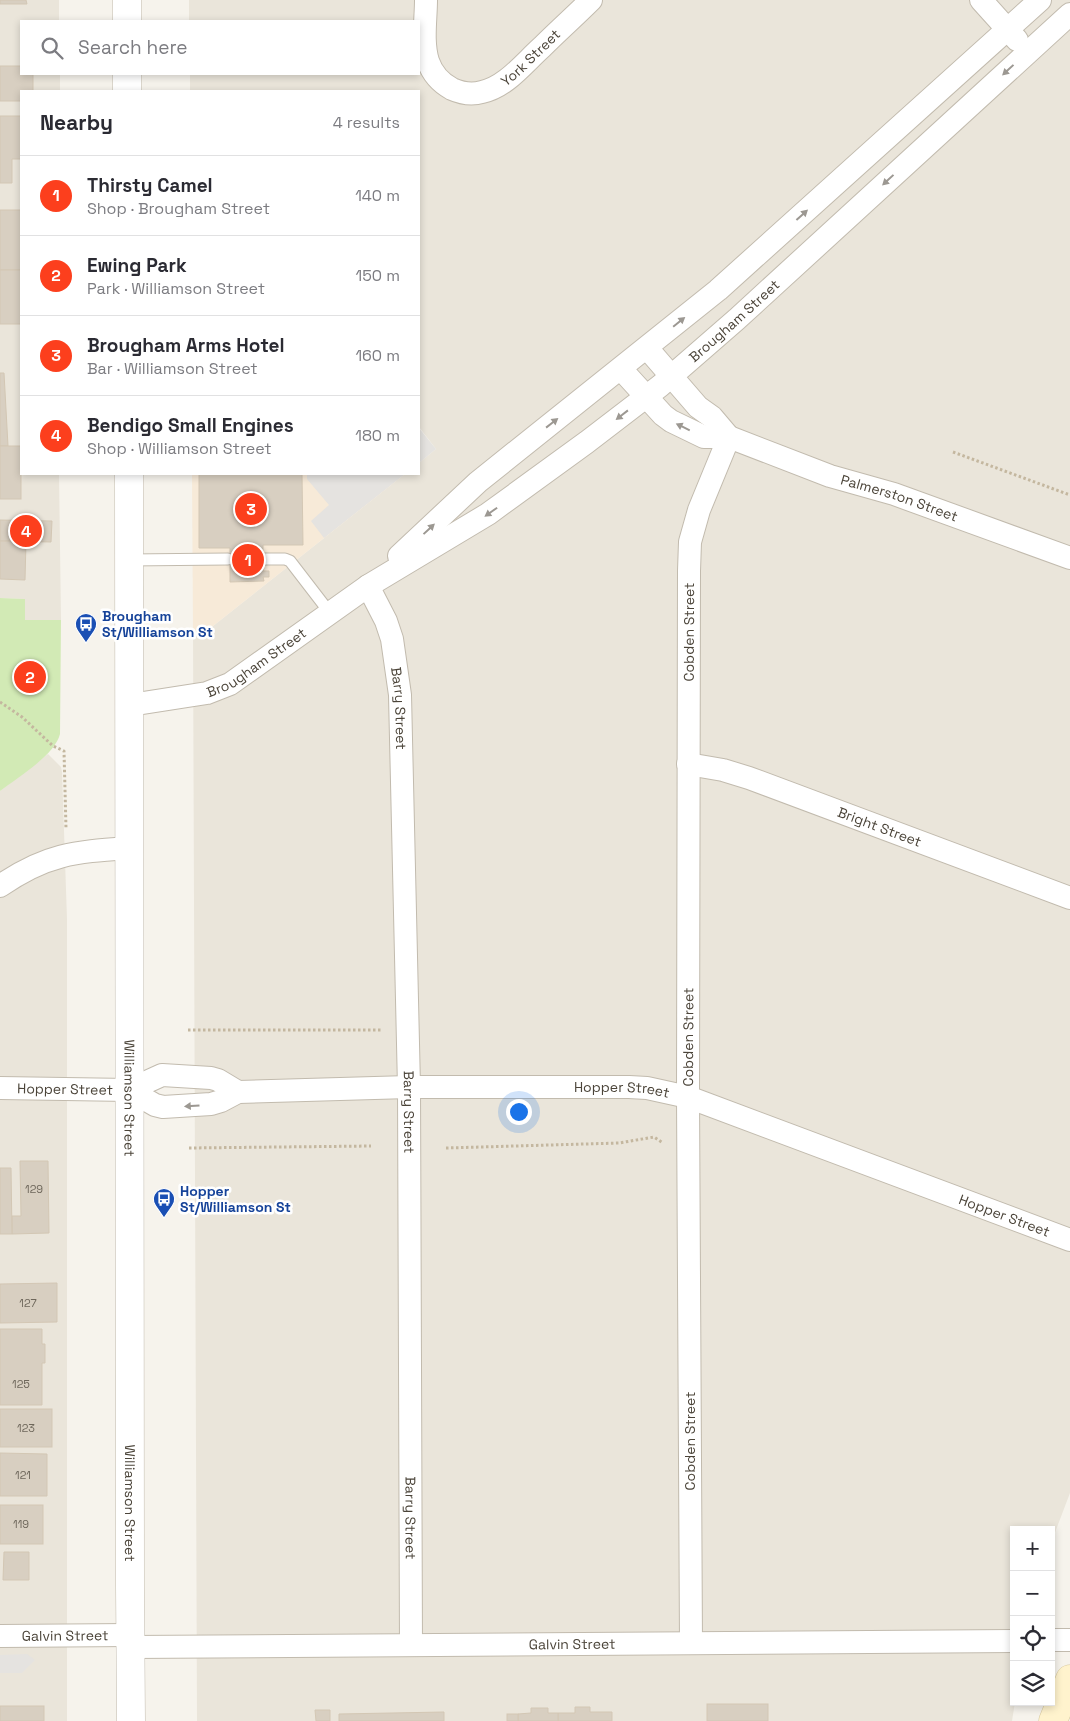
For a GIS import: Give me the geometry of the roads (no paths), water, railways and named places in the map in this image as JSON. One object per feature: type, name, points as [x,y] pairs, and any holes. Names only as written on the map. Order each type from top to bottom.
[{"type":"main road","points":[[1053,1721],[1070,1679]]},
{"type":"street","points":[[127,0],[127,20]]},
{"type":"street","name":"York Street","points":[[426,0],[426,48],[428,60],[432,70],[439,79],[459,92],[482,92],[506,80],[592,0]]},
{"type":"street","points":[[980,0],[1028,52]]},
{"type":"street","name":"Brougham Street","points":[[368,586],[478,482],[718,290],[1040,0]]},
{"type":"street","name":"Brougham Street","points":[[130,705],[207,693],[230,684],[368,586],[488,514],[671,376],[737,319],[1070,14]]},
{"type":"street","points":[[127,75],[127,90]]},
{"type":"street","name":"Palmerston Street","points":[[647,348],[698,407],[712,417],[729,437]]},
{"type":"street","name":"Palmerston Street","points":[[621,369],[645,397],[671,421],[704,437],[729,437],[830,476],[894,494],[1070,558]]},
{"type":"street","name":"Cobden Street","points":[[691,1643],[688,580],[690,542],[699,510],[729,437]]},
{"type":"street","name":"Williamson Street","points":[[129,475],[130,705],[128,848],[130,1641],[132,1721]]},
{"type":"street","name":"Barry Street","points":[[368,586],[386,622],[392,639],[400,695],[409,1087],[411,1645]]},
{"type":"street","name":"Bright Street","points":[[688,764],[723,770],[749,778],[1070,898]]},
{"type":"street","points":[[0,886],[23,871],[50,859],[68,854],[128,848]]},
{"type":"street","name":"Hopper Street","points":[[0,1088],[129,1090],[162,1075],[211,1078],[238,1092]]},
{"type":"street","name":"Hopper Street","points":[[129,1090],[154,1105],[163,1107],[211,1104],[238,1092],[409,1087],[647,1088],[688,1097],[1070,1240]]},
{"type":"street","name":"Galvin Street","points":[[0,1636],[130,1641],[411,1645],[1010,1641]]},
{"type":"street","points":[[1055,1640],[1070,1640]]},
{"type":"lane","points":[[129,560],[228,559]]},
{"type":"lane","points":[[264,559],[285,559],[290,561],[330,613]]},
{"type":"place","name":"Brougham Arms Hotel","points":[[251,509]]},
{"type":"place","name":"Bendigo Small Engines","points":[[26,531]]},
{"type":"place","name":"Thirsty Camel","points":[[248,560]]},
{"type":"place","name":"Brougham St/Williamson St","points":[[86,643]]},
{"type":"place","name":"Ewing Park","points":[[30,677]]},
{"type":"place","name":"Hopper St/Williamson St","points":[[164,1218]]}]
